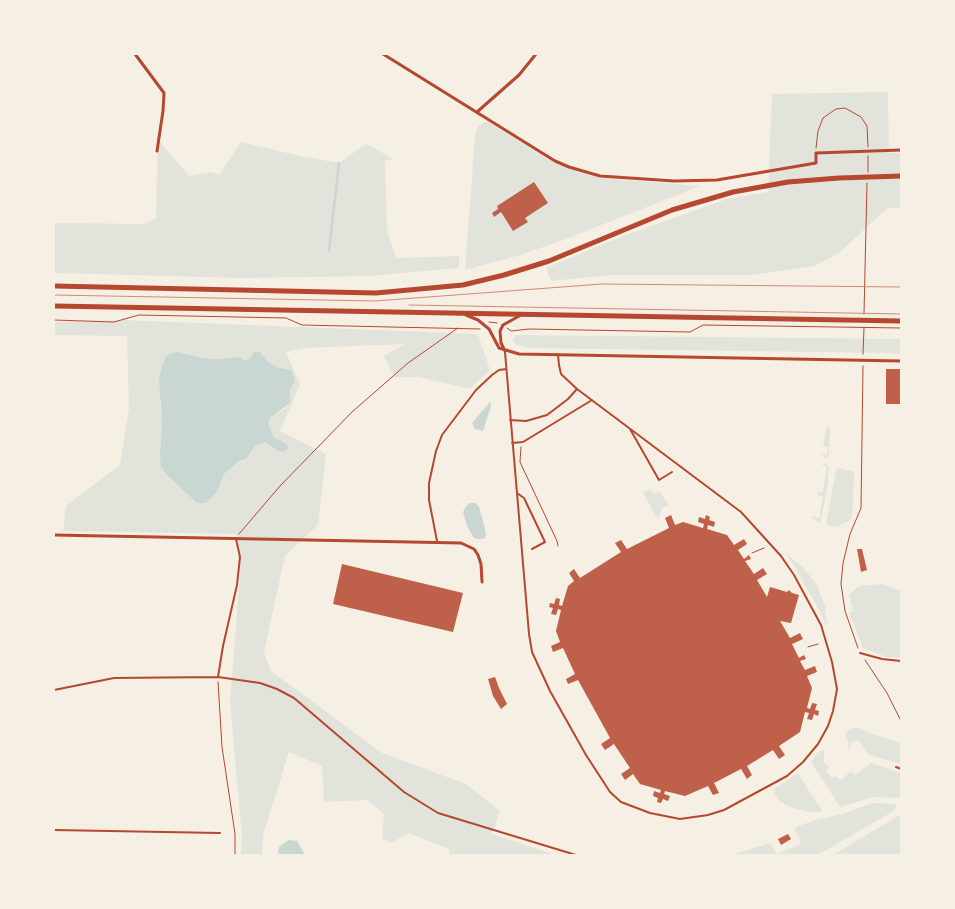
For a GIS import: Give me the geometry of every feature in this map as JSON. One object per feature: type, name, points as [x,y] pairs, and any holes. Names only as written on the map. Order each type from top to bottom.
[{"type":"main road","points":[[54,286],[376,293],[463,285],[549,261],[672,210],[733,192],[788,182],[901,176]]},
{"type":"main road","points":[[54,306],[901,321]]},
{"type":"street","points":[[135,54],[164,93],[157,151]]},
{"type":"street","points":[[383,54],[561,164],[600,176],[674,181],[717,180],[816,163],[816,153],[901,150]]},
{"type":"street","points":[[478,112],[520,75],[536,54]]},
{"type":"street","points":[[463,314],[484,324],[500,348],[519,354],[901,361]]},
{"type":"street","points":[[505,351],[500,337],[503,325],[524,314]]},
{"type":"street","points":[[54,535],[461,543],[474,549],[478,555],[481,564],[482,582]]},
{"type":"lane","points":[[505,351],[532,652],[550,692],[586,755],[610,792],[621,802],[650,813],[680,819],[708,816],[741,802],[787,776],[803,762],[818,744],[828,726],[836,688],[832,662],[821,625],[794,575],[781,556],[741,512],[578,390],[561,374],[558,365],[558,355]]},
{"type":"lane","points":[[437,542],[429,500],[431,469],[442,435],[476,390],[492,375],[506,369]]},
{"type":"lane","points":[[510,420],[526,420],[547,415],[578,390]]},
{"type":"lane","points":[[512,443],[523,442],[592,400]]},
{"type":"lane","points":[[628,426],[659,480],[672,472]]},
{"type":"lane","points":[[517,493],[524,498],[545,542],[532,549]]},
{"type":"lane","points":[[218,677],[222,646],[237,585],[240,557],[236,538]]},
{"type":"lane","points":[[860,653],[882,659],[901,661]]},
{"type":"lane","points":[[54,690],[114,678],[218,677],[260,683],[294,698],[404,792],[438,813],[576,855]]},
{"type":"lane","points":[[896,767],[901,768]]},
{"type":"lane","points":[[54,830],[220,833]]},
{"type":"path","points":[[816,153],[816,138],[823,118],[836,109],[845,108],[861,116],[867,126],[868,173]]},
{"type":"path","points":[[866,242],[867,183]]},
{"type":"path","points":[[54,320],[114,322],[138,315],[286,318],[302,325],[475,329],[481,328],[488,322],[499,323],[511,331],[529,329],[690,332],[703,325],[901,328]]},
{"type":"path","points":[[236,538],[280,486],[352,412],[408,363],[458,328]]},
{"type":"path","points":[[862,387],[860,508],[850,534],[843,564],[841,584],[844,611],[860,653],[887,693],[901,721]]},
{"type":"path","points":[[523,442],[520,462],[558,546]]},
{"type":"path","points":[[752,554],[764,548]]},
{"type":"path","points":[[808,648],[818,644]]},
{"type":"path","points":[[218,677],[222,747],[235,834],[234,855]]},
{"type":"shaded area","points":[[888,92],[889,153],[901,153],[901,207],[886,209],[838,254],[814,266],[751,275],[610,275],[551,281],[546,268],[623,236],[727,199],[768,192],[772,94]]},
{"type":"shaded area","points":[[488,122],[554,163],[585,174],[600,178],[700,186],[561,241],[517,256],[465,270],[475,136],[478,127],[482,123]]},
{"type":"shaded area","points":[[158,139],[189,176],[211,172],[219,175],[241,142],[339,163],[366,144],[394,159],[385,161],[387,230],[396,258],[459,256],[459,268],[369,276],[243,278],[54,273],[54,223],[144,224],[156,218]]},
{"type":"shaded area","points":[[123,320],[478,334],[490,370],[470,389],[419,377],[394,377],[384,356],[405,344],[305,348],[286,352],[300,385],[280,431],[326,454],[318,525],[285,556],[264,652],[271,671],[382,753],[466,784],[500,811],[492,834],[556,855],[450,855],[449,849],[409,833],[391,843],[382,838],[384,814],[367,800],[324,802],[322,766],[289,752],[263,835],[262,855],[241,855],[242,837],[230,702],[240,574],[236,534],[63,531],[66,506],[120,465],[129,408],[127,336],[54,335],[54,322]],"holes":[[[177,352],[204,358],[240,357],[245,361],[251,358],[266,360],[276,367],[291,370],[295,379],[290,391],[290,403],[286,408],[271,417],[268,424],[274,438],[285,443],[289,448],[284,452],[278,451],[265,442],[255,446],[246,459],[239,461],[224,474],[217,492],[206,503],[197,503],[160,455],[162,421],[160,402]]]},
{"type":"shaded area","points":[[515,336],[901,339],[901,354],[528,348],[517,345],[513,340]]},
{"type":"shaded area","points":[[177,352],[204,358],[240,357],[245,361],[251,358],[253,352],[260,352],[266,360],[276,367],[291,370],[295,379],[290,391],[290,403],[271,417],[268,424],[274,437],[285,443],[289,448],[284,452],[278,451],[265,442],[255,446],[246,459],[239,461],[224,474],[217,492],[206,503],[197,503],[161,467],[162,421],[159,378],[167,355]]},
{"type":"shaded area","points":[[490,402],[491,406],[483,431],[475,429],[472,423]]},
{"type":"shaded area","points":[[827,426],[830,429],[829,454],[827,457],[823,457],[822,454],[827,455],[828,450],[828,447],[823,446]]},
{"type":"shaded area","points":[[823,463],[829,466],[827,491],[820,523],[812,518],[813,515],[819,519],[823,496],[818,495],[818,492],[823,492],[827,466],[822,465]]},
{"type":"shaded area","points":[[839,468],[854,472],[853,505],[851,520],[836,527],[826,525],[836,470]]},
{"type":"shaded area","points":[[650,489],[653,494],[659,491],[669,505],[662,508],[658,520],[643,493]]},
{"type":"shaded area","points":[[470,503],[475,503],[479,507],[486,533],[485,538],[474,538],[467,526],[463,512]]},
{"type":"shaded area","points":[[786,554],[803,567],[816,583],[825,606],[827,627],[820,612]]},
{"type":"shaded area","points":[[883,584],[901,591],[901,657],[886,657],[863,648],[849,612],[853,611],[849,595],[859,586]]},
{"type":"shaded area","points":[[857,727],[869,733],[901,743],[901,764],[870,755],[858,740],[852,742],[849,750],[847,749],[849,742],[845,735],[849,729]]},
{"type":"shaded area","points":[[824,750],[824,762],[829,767],[826,771],[832,778],[835,776],[841,780],[851,771],[855,775],[871,763],[901,773],[901,798],[873,797],[840,807],[811,762],[818,752]]},
{"type":"shaded area","points":[[798,773],[823,812],[808,812],[790,807],[781,802],[775,795],[774,789]]},
{"type":"shaded area","points":[[872,803],[895,804],[897,806],[892,812],[818,855],[731,855],[770,843],[777,854],[801,844],[794,829],[799,826],[815,820],[843,814]]},
{"type":"shaded area","points":[[901,813],[901,855],[833,855],[898,816]]},
{"type":"shaded area","points":[[289,840],[297,841],[305,855],[278,855],[279,847]]},
{"type":"building","points":[[534,182],[548,203],[525,218],[528,222],[513,231],[501,212],[494,217],[492,213],[498,209],[497,206]]},
{"type":"building","points":[[886,369],[901,369],[901,404],[886,404]]},
{"type":"building","points":[[671,515],[675,525],[683,522],[703,528],[704,524],[698,522],[699,517],[705,519],[706,515],[710,517],[709,520],[715,522],[714,527],[708,525],[707,529],[727,535],[734,545],[744,539],[747,544],[738,550],[744,559],[749,555],[751,559],[745,561],[754,574],[763,568],[767,574],[757,580],[767,597],[770,587],[787,592],[789,590],[799,595],[791,623],[780,621],[790,638],[800,633],[803,639],[792,644],[799,658],[804,655],[806,659],[800,661],[805,670],[815,666],[817,672],[807,676],[812,688],[807,708],[810,709],[812,703],[817,704],[815,710],[819,711],[818,716],[814,714],[812,720],[807,719],[809,713],[805,712],[800,732],[779,746],[785,755],[779,759],[773,750],[747,766],[752,775],[747,779],[741,769],[714,783],[719,793],[713,795],[708,786],[685,796],[665,791],[664,794],[670,796],[668,801],[663,799],[661,803],[657,802],[658,798],[653,796],[654,791],[660,793],[661,790],[640,784],[633,774],[625,780],[621,774],[630,768],[614,744],[605,750],[601,744],[610,738],[578,680],[568,684],[566,679],[575,674],[563,648],[553,652],[551,646],[560,642],[556,631],[561,610],[558,609],[556,615],[551,614],[553,608],[549,607],[550,603],[554,604],[556,598],[560,599],[559,605],[562,606],[568,586],[574,581],[569,573],[574,569],[580,578],[621,552],[615,543],[621,540],[627,549],[669,528],[665,518]]},
{"type":"building","points":[[857,549],[862,549],[867,570],[861,572]]},
{"type":"building","points":[[342,564],[463,593],[453,632],[333,604]]},
{"type":"building","points":[[495,677],[507,704],[501,709],[493,696],[488,679]]},
{"type":"building","points":[[788,834],[791,839],[781,845],[778,839]]},
{"type":"waterway","points":[[329,251],[339,163]]},
{"type":"tram line","points":[[54,295],[375,301],[602,284],[901,287]]},
{"type":"tram line","points":[[409,305],[901,314]]}]
